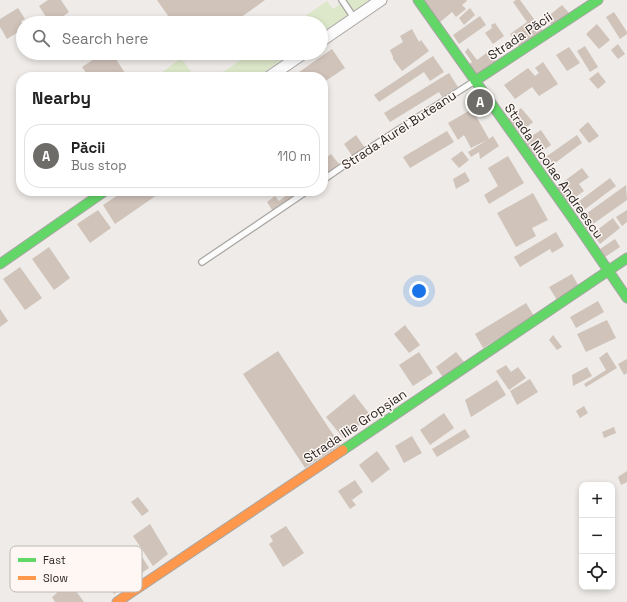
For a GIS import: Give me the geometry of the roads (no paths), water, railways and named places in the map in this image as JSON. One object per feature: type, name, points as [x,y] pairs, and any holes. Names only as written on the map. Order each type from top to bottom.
[{"type":"street","points":[[328,36],[380,0]]},
{"type":"street","name":"Strada Nicolae Andreescu","points":[[418,0],[571,216],[627,298]]},
{"type":"street","name":"Strada Păcii","points":[[475,81],[598,0]]},
{"type":"street","points":[[276,72],[294,60]]},
{"type":"street","points":[[0,264],[98,196]]},
{"type":"street","name":"Strada Ilie Gropșian","points":[[142,585],[627,258]]},
{"type":"street","name":"Strada Ilie Gropșian","points":[[117,602],[132,592]]},
{"type":"lane","points":[[342,0],[354,18]]},
{"type":"lane","name":"Strada Aurel Buteanu","points":[[328,177],[365,151],[475,81]]},
{"type":"lane","points":[[202,262],[301,196]]},
{"type":"place","name":"Păcii","points":[[480,102]]}]
